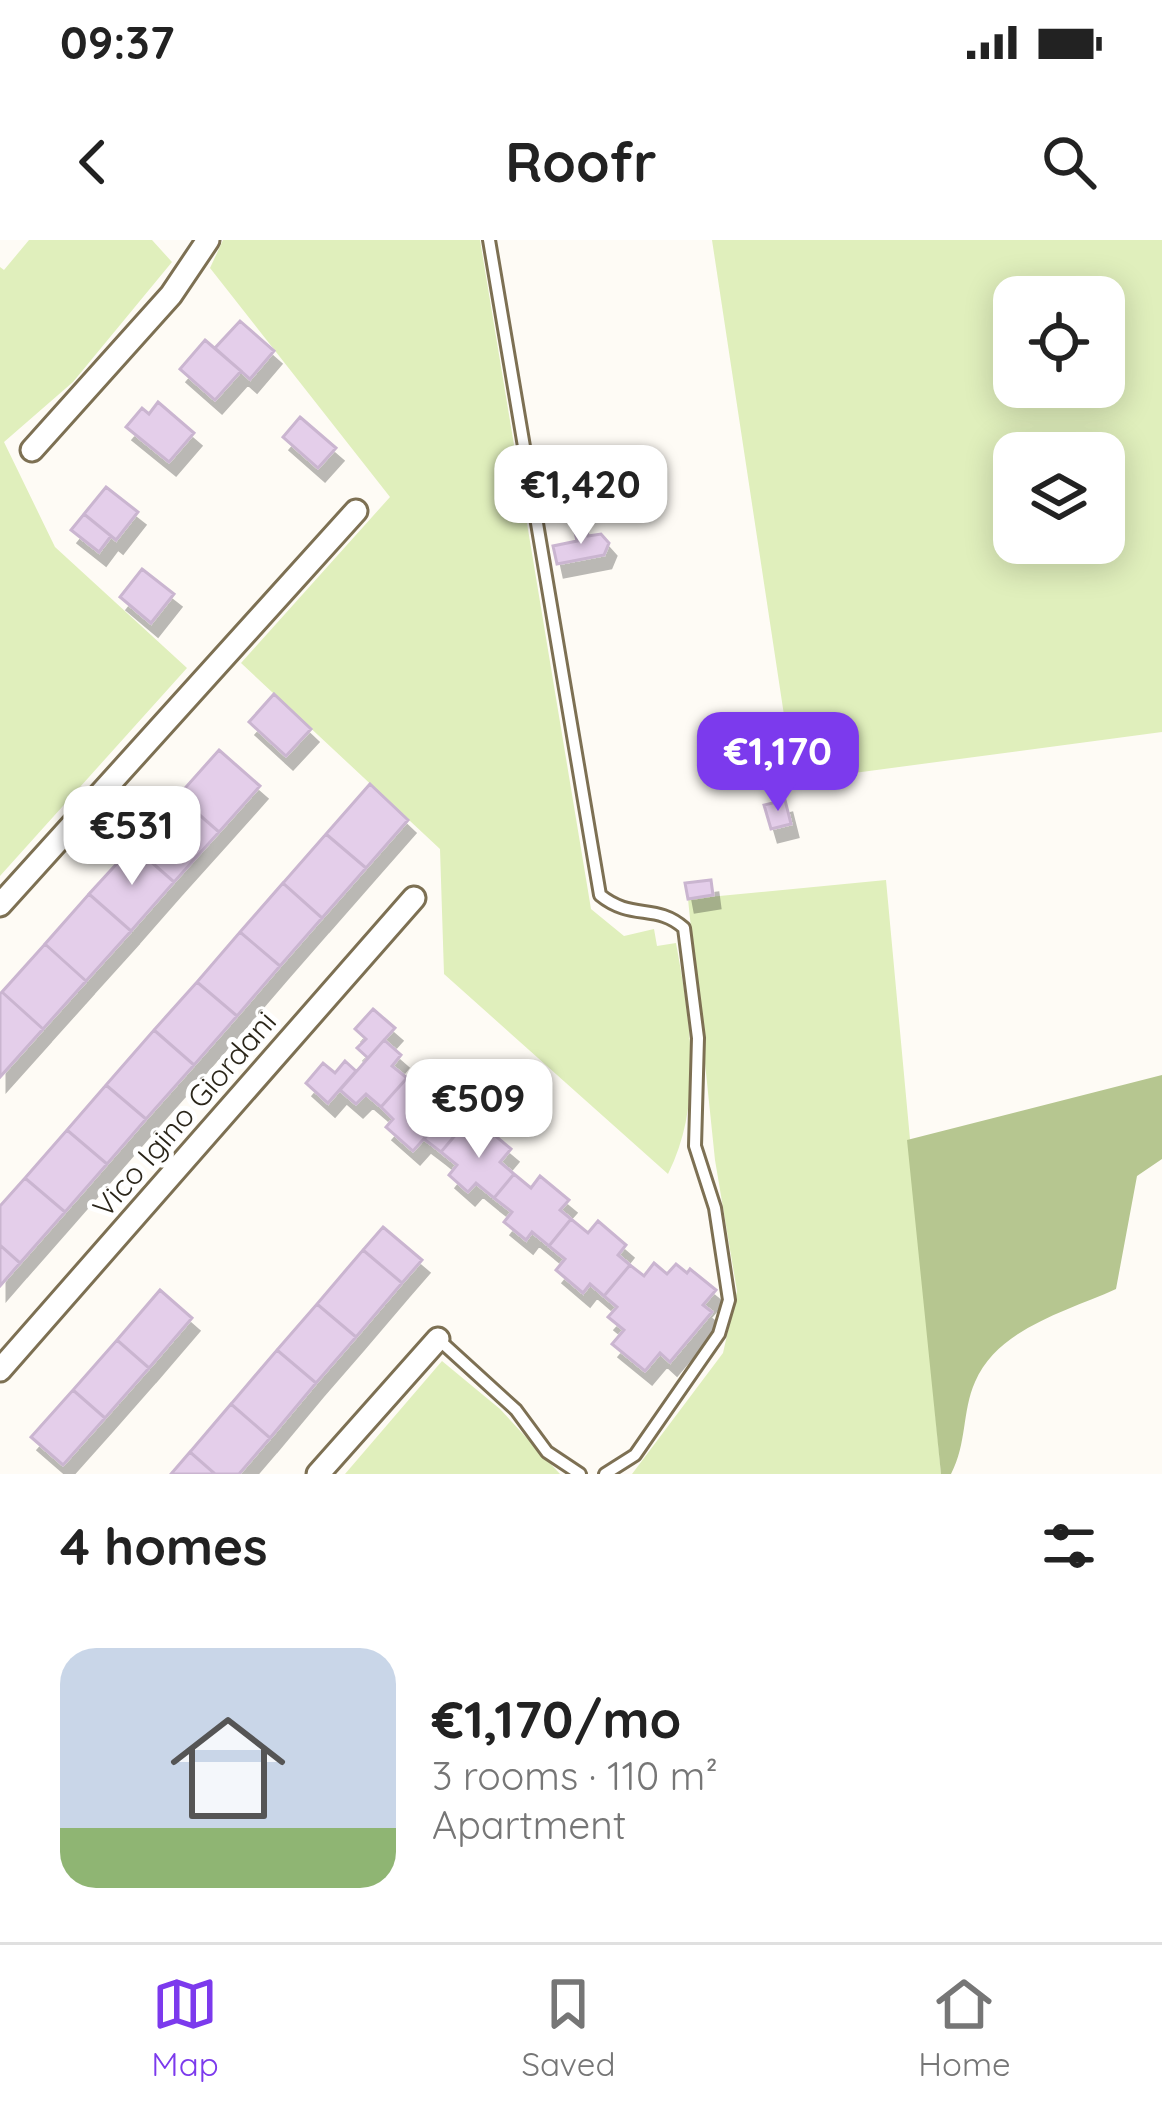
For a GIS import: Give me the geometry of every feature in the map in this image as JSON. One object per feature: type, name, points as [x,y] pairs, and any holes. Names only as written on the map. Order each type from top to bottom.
[{"type":"street","points":[[32,450],[171,295],[208,240]]},
{"type":"street","points":[[0,905],[356,511]]},
{"type":"street","name":"Vico Igino Giordani","points":[[0,1370],[414,898]]},
{"type":"street","points":[[317,1474],[438,1339]]},
{"type":"lane","points":[[489,240],[600,896],[627,913],[671,917],[684,928],[698,1038],[695,1146],[727,1263],[728,1300],[719,1334],[635,1455],[604,1474]]},
{"type":"lane","points":[[438,1339],[516,1410],[547,1453],[580,1474]]},
{"type":"green space","points":[[29,240],[152,240],[172,262],[73,382],[4,442],[55,547],[187,668],[0,876],[0,267],[4,270]]},
{"type":"green space","points":[[223,240],[480,240],[591,909],[624,936],[654,929],[657,946],[676,943],[689,1031],[690,1090],[679,1147],[668,1174],[444,974],[440,849],[241,663],[390,497],[210,268]]},
{"type":"green space","points":[[712,240],[1162,240],[1162,732],[794,781]]},
{"type":"green space","points":[[886,880],[941,1474],[632,1474],[723,1353],[737,1291],[715,1160],[688,899]]},
{"type":"green space","points":[[1162,1075],[1162,1159],[1137,1176],[1116,1289],[1036,1324],[1000,1348],[975,1382],[951,1474],[941,1474],[907,1140]]},
{"type":"green space","points":[[442,1361],[500,1409],[560,1474],[345,1474]]},
{"type":"building","points":[[240,321],[274,351],[250,379],[215,348]]},
{"type":"building","points":[[205,340],[241,371],[215,400],[180,369]]},
{"type":"building","points":[[158,402],[194,433],[169,462],[126,427],[142,408],[149,414]]},
{"type":"building","points":[[300,417],[336,448],[318,468],[283,437]]},
{"type":"building","points":[[106,487],[138,512],[116,540],[84,514]]},
{"type":"building","points":[[84,514],[111,536],[99,552],[71,530]]},
{"type":"building","points":[[586,526],[588,536],[601,534],[609,543],[604,555],[557,564],[553,546],[577,541],[574,528]]},
{"type":"building","points":[[142,569],[174,594],[151,623],[120,597]]},
{"type":"building","points":[[274,694],[311,729],[286,756],[249,722]]},
{"type":"building","points":[[219,750],[260,786],[219,832],[178,796]]},
{"type":"building","points":[[370,784],[408,820],[366,868],[326,834]]},
{"type":"building","points":[[178,796],[219,832],[174,882],[133,846]]},
{"type":"building","points":[[785,800],[791,824],[771,829],[764,805]]},
{"type":"building","points":[[326,834],[366,868],[322,918],[283,883]]},
{"type":"building","points":[[133,846],[174,882],[131,931],[89,894]]},
{"type":"building","points":[[711,880],[713,895],[688,899],[685,883]]},
{"type":"building","points":[[283,883],[322,918],[280,966],[240,932]]},
{"type":"building","points":[[89,894],[131,931],[86,981],[45,944]]},
{"type":"building","points":[[240,932],[280,966],[237,1016],[197,982]]},
{"type":"building","points":[[45,944],[86,981],[43,1029],[2,992]]},
{"type":"building","points":[[197,982],[237,1016],[194,1065],[154,1030]]},
{"type":"building","points":[[0,994],[43,1029],[0,1077]]},
{"type":"building","points":[[373,1009],[395,1028],[368,1058],[357,1048],[366,1039],[355,1029]]},
{"type":"building","points":[[154,1030],[194,1065],[146,1119],[106,1085]]},
{"type":"building","points":[[384,1040],[401,1055],[392,1066],[407,1078],[381,1107],[366,1094],[356,1104],[340,1090]]},
{"type":"building","points":[[345,1061],[356,1071],[328,1103],[306,1083],[323,1063],[335,1073]]},
{"type":"building","points":[[407,1078],[420,1090],[428,1081],[455,1104],[413,1151],[386,1127],[393,1119],[381,1107]]},
{"type":"building","points":[[106,1085],[146,1119],[107,1164],[67,1130]]},
{"type":"building","points":[[449,1111],[463,1126],[441,1152],[424,1139]]},
{"type":"building","points":[[463,1126],[478,1138],[486,1128],[511,1149],[500,1162],[514,1174],[494,1198],[476,1183],[468,1192],[449,1175],[457,1165],[441,1152]]},
{"type":"building","points":[[67,1130],[107,1164],[65,1212],[25,1178]]},
{"type":"building","points":[[514,1174],[531,1188],[540,1176],[569,1200],[560,1210],[571,1219],[549,1246],[532,1232],[526,1240],[504,1222],[512,1212],[494,1198]]},
{"type":"building","points":[[25,1178],[65,1212],[20,1263],[0,1245],[0,1206]]},
{"type":"building","points":[[571,1219],[588,1233],[598,1221],[626,1245],[618,1255],[630,1265],[604,1296],[590,1284],[583,1293],[556,1270],[565,1259],[549,1246]]},
{"type":"building","points":[[383,1227],[422,1260],[402,1283],[363,1250]]},
{"type":"building","points":[[0,1245],[20,1263],[0,1286]]},
{"type":"building","points":[[363,1250],[402,1283],[356,1337],[317,1304]]},
{"type":"building","points":[[654,1263],[667,1274],[676,1264],[687,1273],[690,1269],[716,1290],[703,1305],[712,1312],[670,1362],[660,1353],[645,1371],[612,1344],[624,1330],[608,1317],[617,1307],[604,1296],[630,1265],[644,1276]]},
{"type":"building","points":[[160,1290],[192,1318],[149,1368],[117,1340]]},
{"type":"building","points":[[317,1304],[356,1337],[316,1383],[277,1350]]},
{"type":"building","points":[[117,1340],[149,1368],[105,1418],[73,1390]]},
{"type":"building","points":[[277,1350],[316,1383],[270,1438],[231,1404]]},
{"type":"building","points":[[73,1390],[105,1418],[63,1465],[31,1437]]},
{"type":"building","points":[[231,1404],[270,1438],[239,1474],[215,1474],[190,1452]]},
{"type":"building","points":[[190,1452],[215,1474],[171,1474]]}]
